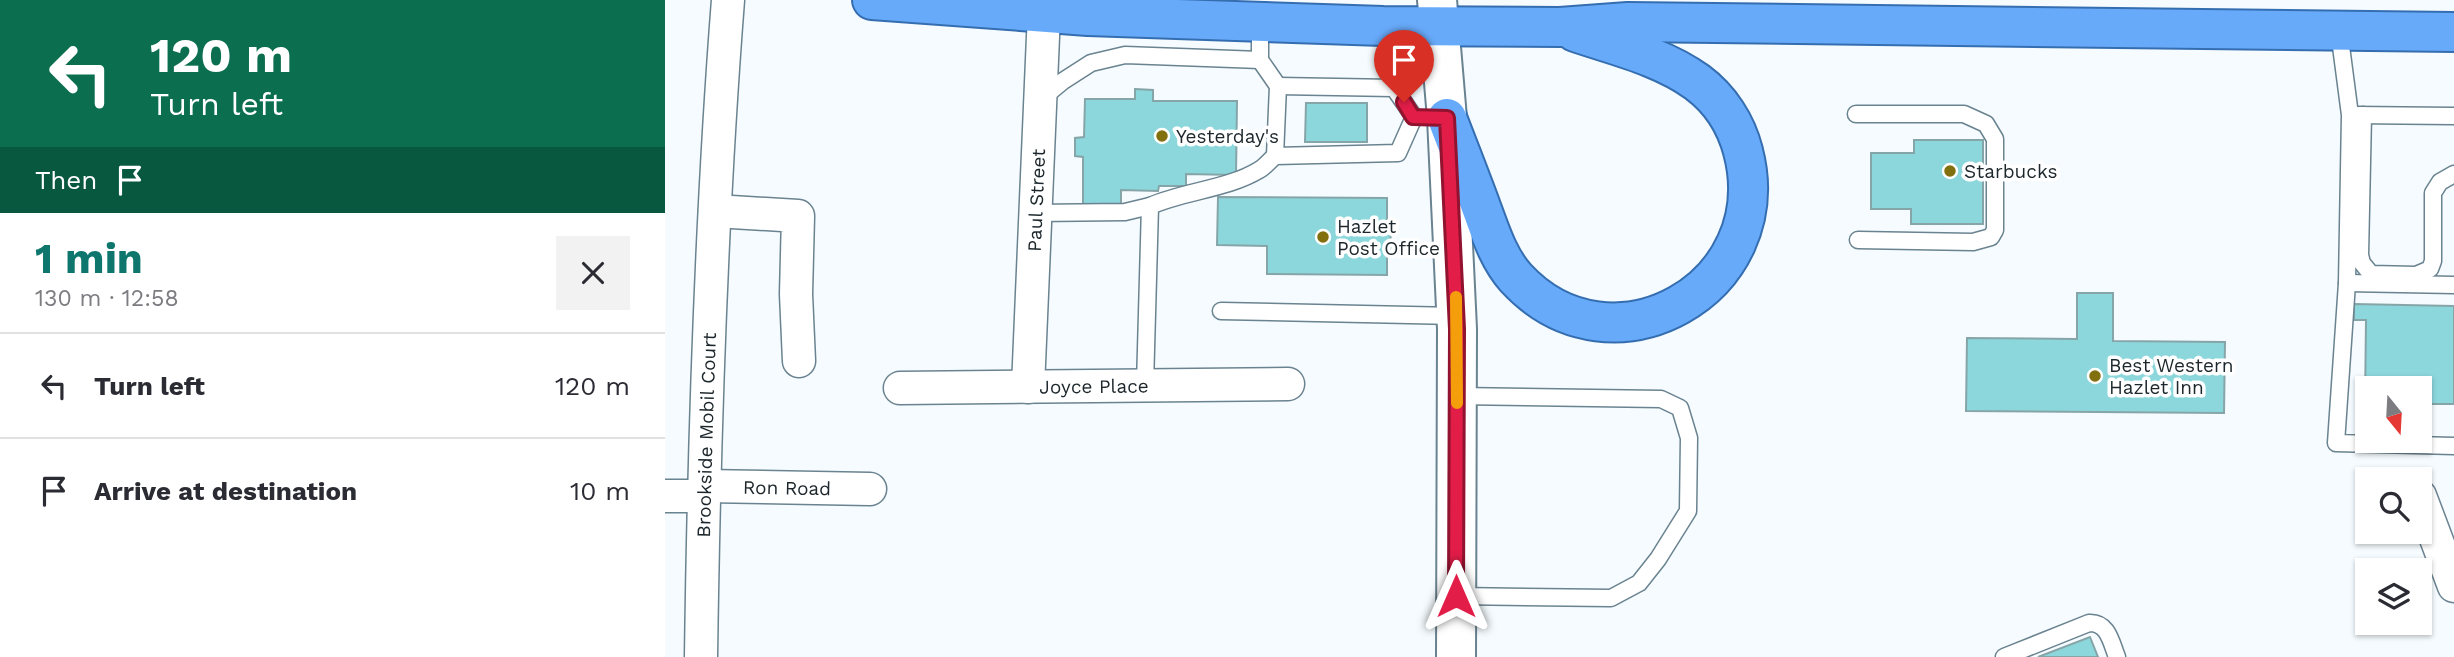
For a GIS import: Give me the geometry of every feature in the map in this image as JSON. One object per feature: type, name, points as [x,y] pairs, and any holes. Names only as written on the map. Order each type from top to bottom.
[{"type":"highway","points":[[872,0],[1044,13],[1127,36],[1260,20],[1438,13],[1560,27],[1628,22],[2454,32]]},
{"type":"highway","points":[[1430,117],[1499,254],[1514,276],[1537,298],[1561,312],[1601,322],[1628,322],[1682,305],[1709,285],[1727,263],[1739,239],[1746,218],[1749,191],[1748,168],[1741,141],[1733,124],[1697,82],[1668,65],[1560,27]]},
{"type":"street","name":"Brookside Mobil Court","points":[[701,657],[704,491],[715,211],[720,91],[728,0]]},
{"type":"street","name":"Paul Street","points":[[1028,387],[1044,13]]},
{"type":"street","points":[[1438,13],[1430,117],[1457,316],[1456,657]]},
{"type":"street","points":[[715,211],[798,216],[796,294],[799,361]]},
{"type":"street","name":"Joyce Place","points":[[900,388],[1288,384]]},
{"type":"street","name":"Ron Road","points":[[665,496],[704,491],[870,489]]},
{"type":"street","points":[[2432,528],[2454,586]]},
{"type":"lane","points":[[1035,213],[1125,212],[1261,170],[1275,156],[1278,86],[1260,60],[1260,20]]},
{"type":"lane","points":[[2339,31],[2356,115],[2361,263],[2371,274],[2416,275],[2430,269],[2433,261],[2433,193],[2440,182],[2454,174]]},
{"type":"lane","points":[[1040,100],[1127,36],[1260,60]]},
{"type":"lane","points":[[1275,156],[1398,153],[1430,117],[1394,88],[1278,86]]},
{"type":"lane","points":[[1856,114],[1964,114],[1986,124],[1992,132],[1995,146],[1995,230],[1990,237],[1973,242],[1858,240]]},
{"type":"lane","points":[[2356,115],[2454,116]]},
{"type":"lane","points":[[2356,115],[2336,443],[2454,446]]},
{"type":"lane","points":[[1145,385],[1150,206]]},
{"type":"lane","points":[[2347,284],[2454,285]]},
{"type":"lane","points":[[1221,311],[1457,316]]},
{"type":"lane","points":[[1456,596],[1611,598],[1639,583],[1658,559],[1688,511],[1689,481],[1689,438],[1680,408],[1661,399],[1457,396]]},
{"type":"lane","points":[[2004,657],[2095,622],[2106,629],[2117,657]]},
{"type":"building","points":[[1135,89],[1153,90],[1153,101],[1237,101],[1236,175],[1186,174],[1186,186],[1159,186],[1158,191],[1121,190],[1121,209],[1083,208],[1083,157],[1075,156],[1075,138],[1084,137],[1085,99],[1135,99]]},
{"type":"building","points":[[1306,103],[1367,103],[1367,142],[1305,142]]},
{"type":"building","points":[[1914,140],[1983,140],[1983,224],[1911,224],[1911,209],[1871,209],[1871,153],[1914,153]]},
{"type":"building","points":[[1218,197],[1387,198],[1387,228],[1391,228],[1390,250],[1387,250],[1387,275],[1267,274],[1267,246],[1217,245]]},
{"type":"building","name":"Best Western Hazlet Inn","points":[[2077,293],[2113,293],[2113,341],[2225,342],[2224,413],[1966,411],[1967,338],[2077,339]]},
{"type":"building","points":[[2354,304],[2454,306],[2454,404],[2433,404],[2433,376],[2365,376],[2366,320],[2354,320]]},
{"type":"building","points":[[2090,637],[2098,657],[2038,657]]},
{"type":"slow traffic","points":[[1456,297],[1457,403]]},
{"type":"place","name":"Yesterday's","points":[[1162,136]]},
{"type":"place","name":"Starbucks","points":[[1950,171]]},
{"type":"place","name":"Hazlet Post Office","points":[[1323,237]]},
{"type":"place","name":"Best Western Hazlet Inn","points":[[2095,376]]},
{"type":"route","points":[[1404,102],[1413,117],[1447,118],[1457,329],[1456,596]]}]
